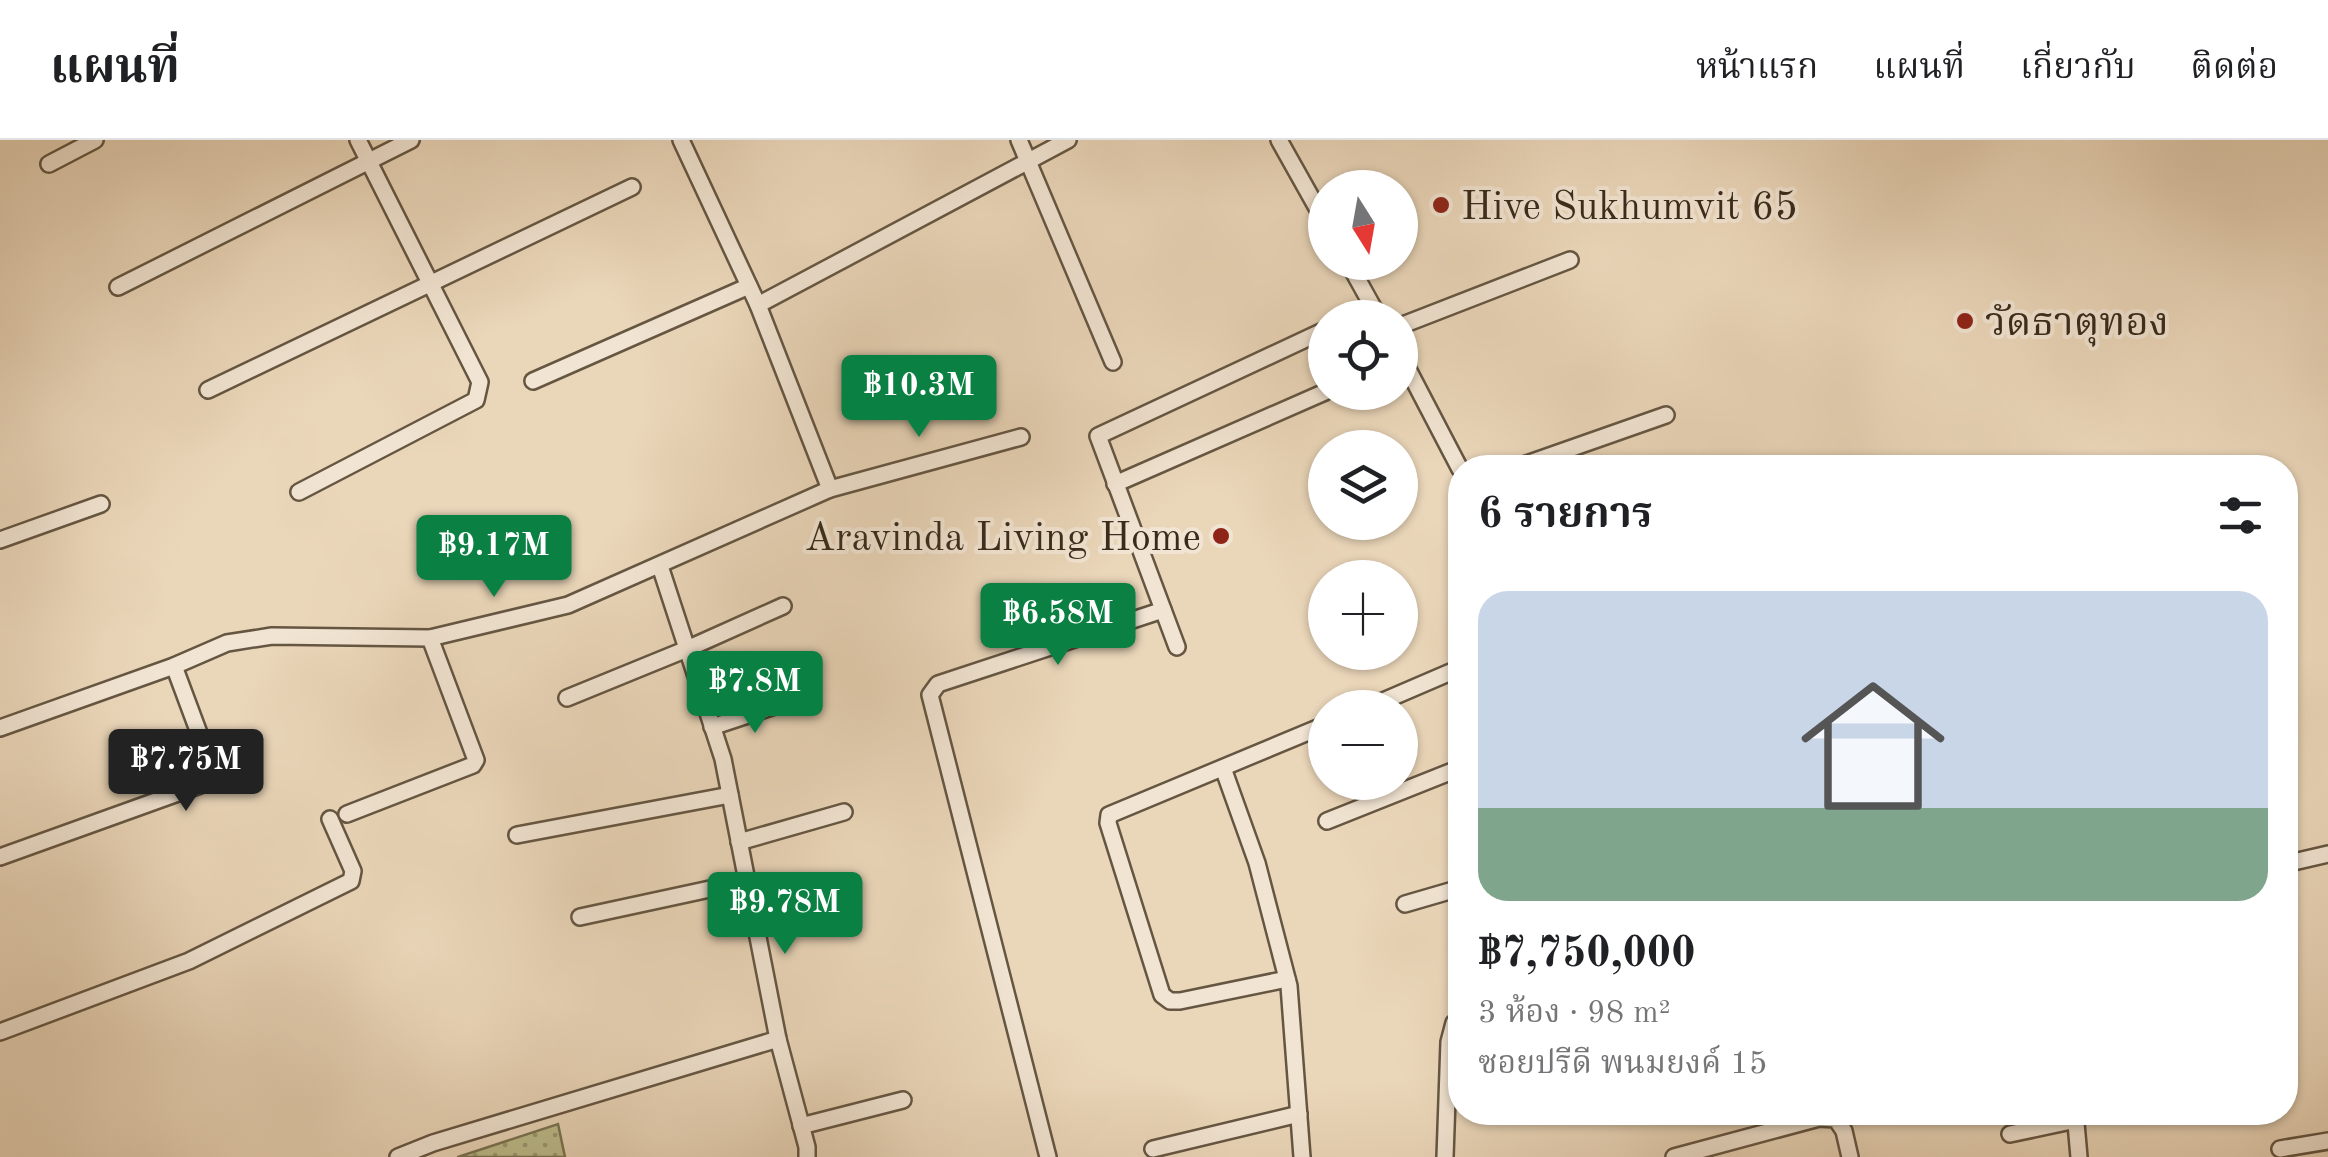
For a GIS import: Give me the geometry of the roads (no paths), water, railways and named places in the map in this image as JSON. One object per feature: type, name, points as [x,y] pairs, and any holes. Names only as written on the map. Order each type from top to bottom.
[{"type":"street","points":[[49,164],[95,140]]},
{"type":"street","points":[[299,492],[476,400],[480,382],[358,140]]},
{"type":"street","points":[[118,288],[410,140]]},
{"type":"street","points":[[681,140],[758,305],[830,489]]},
{"type":"street","points":[[1019,140],[1113,362]]},
{"type":"street","points":[[758,305],[1068,140]]},
{"type":"street","points":[[1279,140],[1308,192]]},
{"type":"street","points":[[208,390],[632,187]]},
{"type":"street","points":[[1418,319],[1570,260]]},
{"type":"street","points":[[533,380],[749,286]]},
{"type":"street","points":[[1178,646],[1098,436],[1308,338]]},
{"type":"street","points":[[1418,389],[1453,455]]},
{"type":"street","points":[[1116,484],[1308,399]]},
{"type":"street","points":[[1552,455],[1666,416]]},
{"type":"street","points":[[0,728],[226,644],[272,636],[430,638],[568,605],[830,489],[1021,437]]},
{"type":"street","points":[[0,540],[100,504]]},
{"type":"street","points":[[660,566],[730,795],[778,1039],[807,1157]]},
{"type":"street","points":[[566,698],[687,650],[783,606]]},
{"type":"street","points":[[1048,1157],[930,695],[938,684],[1162,610]]},
{"type":"street","points":[[348,814],[473,765],[476,760],[430,638]]},
{"type":"street","points":[[0,856],[203,784],[210,778],[212,768],[174,666]]},
{"type":"street","points":[[1409,690],[1448,673]]},
{"type":"street","points":[[712,726],[784,703]]},
{"type":"street","points":[[1287,978],[1170,1001],[1162,994],[1108,816],[1308,732]]},
{"type":"street","points":[[1223,768],[1257,863],[1287,978],[1302,1157]]},
{"type":"street","points":[[1327,821],[1448,773]]},
{"type":"street","points":[[517,835],[730,795]]},
{"type":"street","points":[[739,842],[844,812]]},
{"type":"street","points":[[0,1032],[190,961],[351,881],[353,871],[330,819]]},
{"type":"street","points":[[2298,861],[2328,854]]},
{"type":"street","points":[[580,917],[747,881]]},
{"type":"street","points":[[1405,904],[1448,891]]},
{"type":"street","points":[[398,1157],[433,1142],[778,1039]]},
{"type":"street","points":[[1445,1157],[1448,1071]]},
{"type":"street","points":[[801,1126],[904,1100]]},
{"type":"street","points":[[1154,1149],[1299,1114]]},
{"type":"street","points":[[1674,1157],[1793,1125]]},
{"type":"street","points":[[1840,1125],[1850,1157]]},
{"type":"street","points":[[2010,1134],[2042,1125]]},
{"type":"street","points":[[2076,1125],[2079,1157]]},
{"type":"street","points":[[2280,1149],[2328,1141]]},
{"type":"place","name":"Hive Sukhumvit 65","points":[[1441,205]]},
{"type":"place","name":"วัดธาตุทอง","points":[[1965,321]]},
{"type":"place","name":"Aravinda Living Home","points":[[1221,536]]}]
